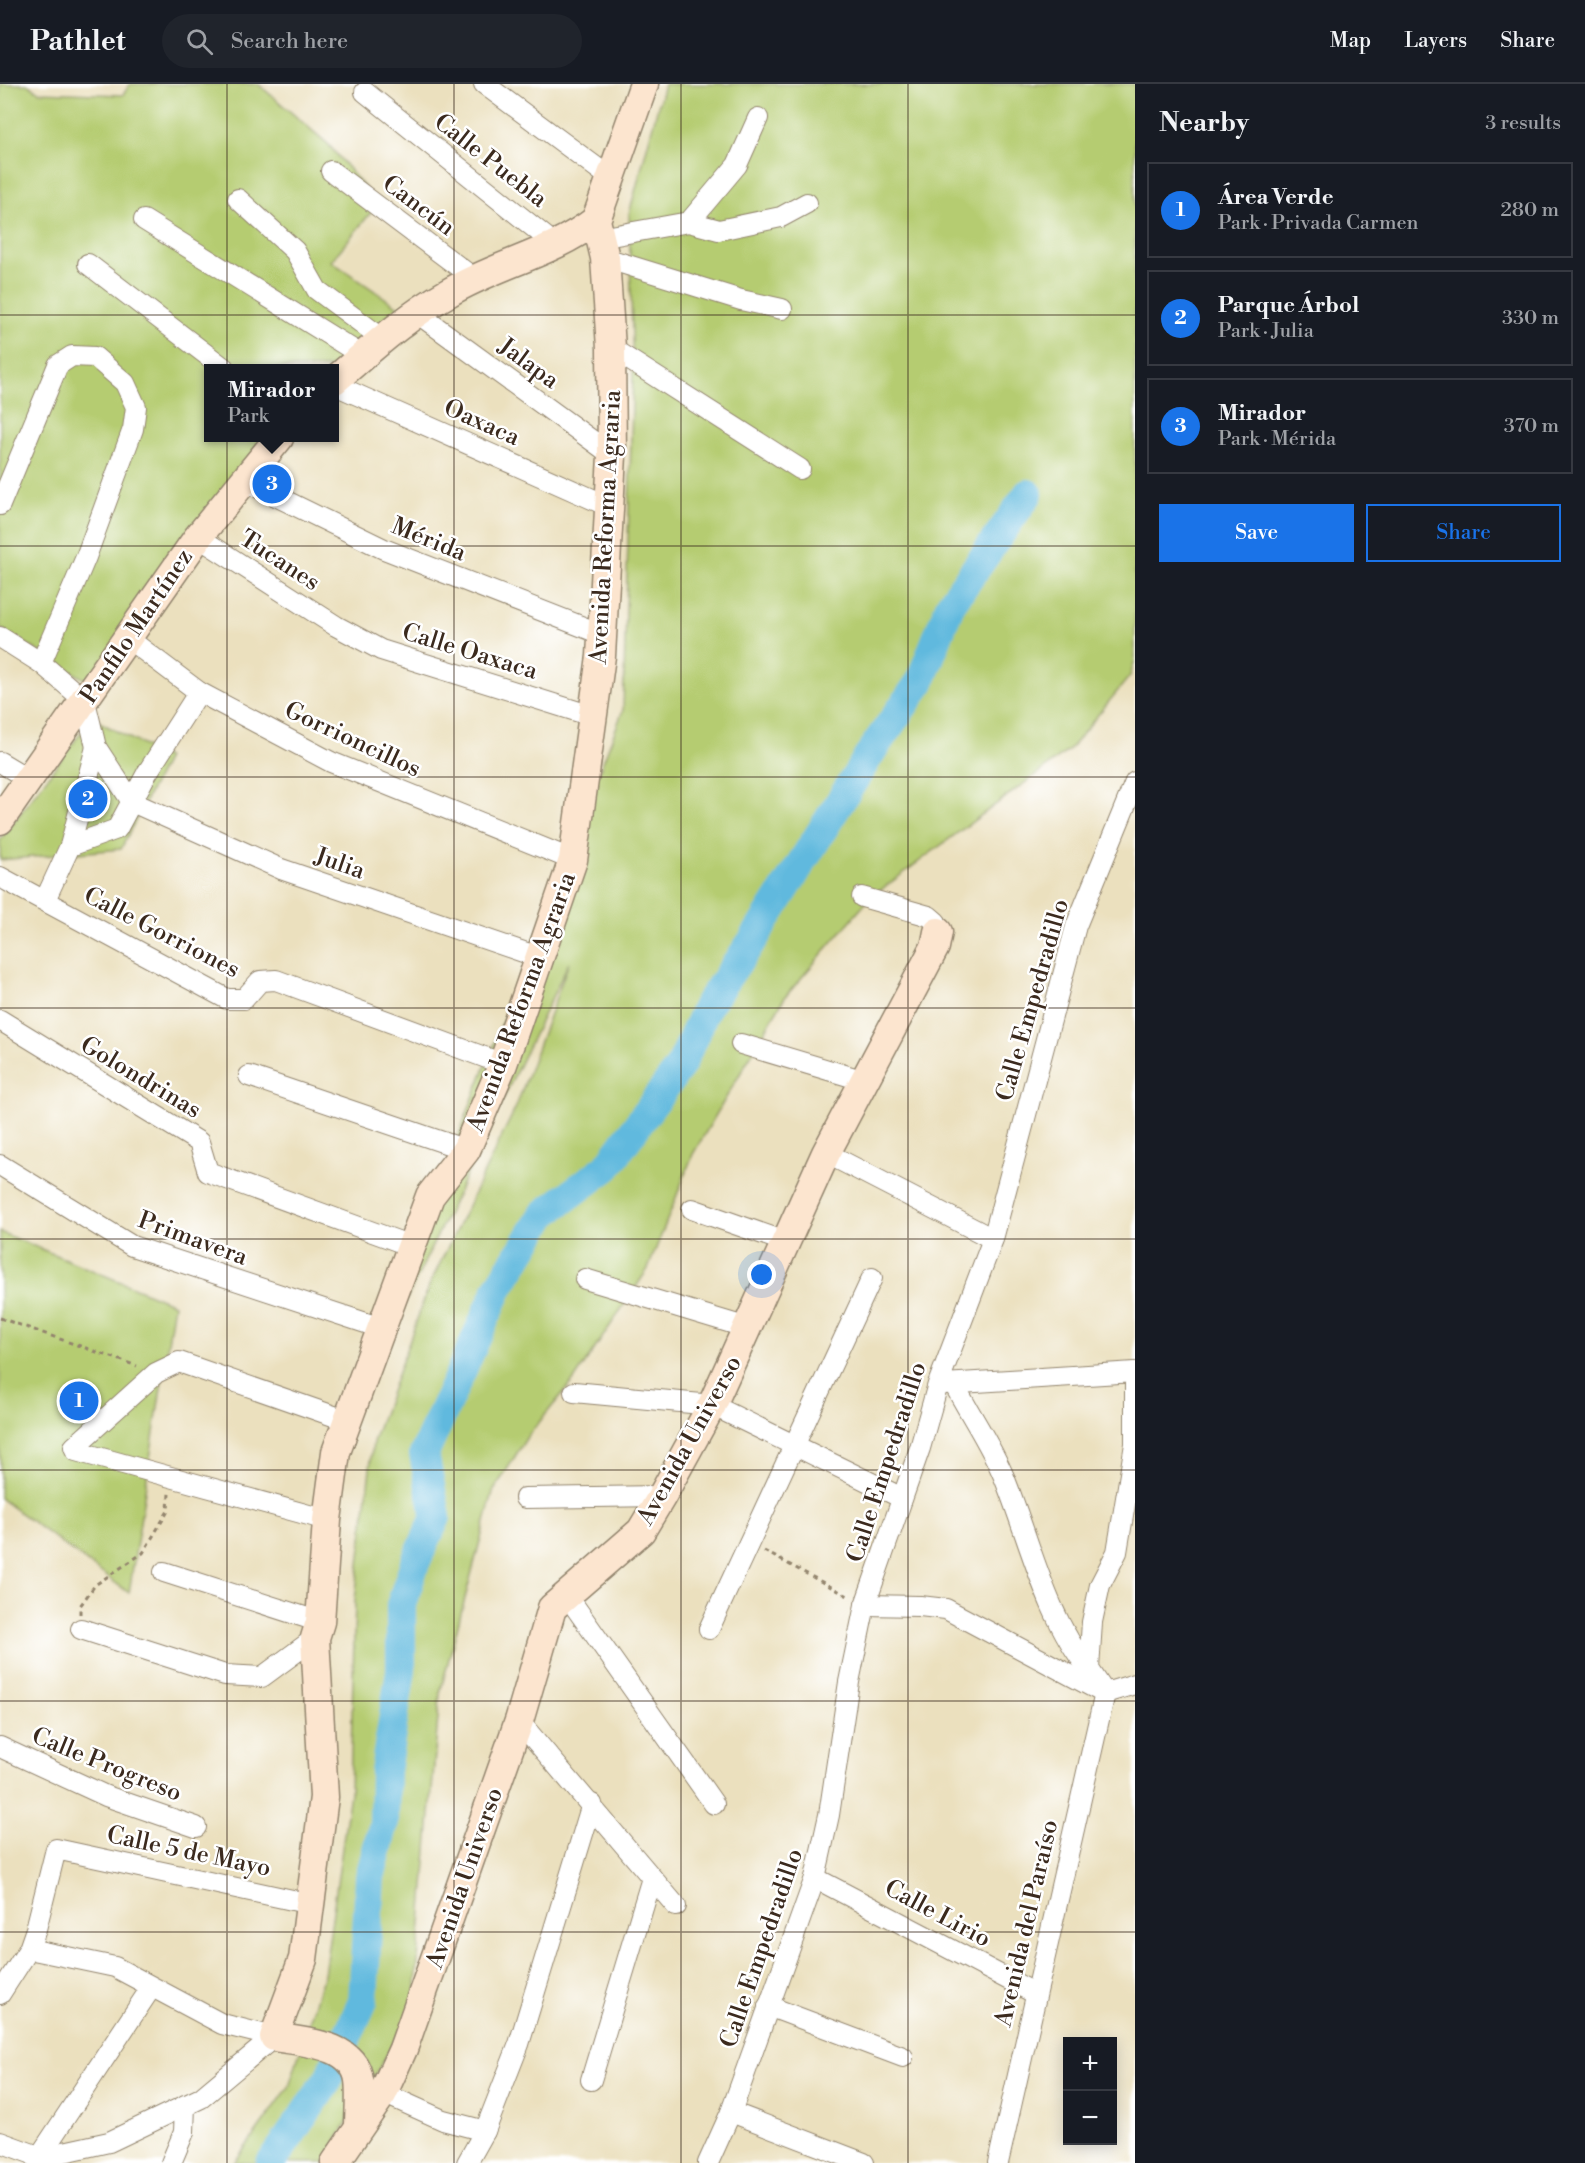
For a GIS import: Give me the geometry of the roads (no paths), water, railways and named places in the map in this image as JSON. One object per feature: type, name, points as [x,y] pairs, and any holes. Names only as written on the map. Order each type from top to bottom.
[{"type":"street","points":[[484,84],[612,179]]},
{"type":"street","name":"Avenida Reforma Agraria","points":[[274,2037],[303,1959],[324,1797],[318,1630],[327,1520],[336,1452],[430,1196],[466,1150],[503,1064],[573,860],[601,656],[612,455],[611,348],[601,238],[612,179],[641,86]]},
{"type":"street","name":"Calle Puebla","points":[[365,93],[557,246]]},
{"type":"street","points":[[688,222],[737,165],[758,118]]},
{"type":"street","name":"Cancún","points":[[331,171],[475,279]]},
{"type":"street","points":[[238,199],[295,251],[317,290],[373,348]]},
{"type":"street","points":[[339,378],[417,313],[449,292],[519,258],[557,246],[688,222],[719,230],[781,217],[807,203]]},
{"type":"street","points":[[144,220],[373,348]]},
{"type":"street","points":[[601,238],[741,300],[782,309]]},
{"type":"street","points":[[88,264],[218,364]]},
{"type":"street","name":"Jalapa","points":[[417,313],[612,455]]},
{"type":"street","points":[[611,348],[800,469]]},
{"type":"street","points":[[0,505],[58,366],[72,356],[94,357],[125,383],[136,407],[133,429],[86,557],[41,663]]},
{"type":"street","name":"Oaxaca","points":[[339,384],[608,506]]},
{"type":"street","name":"Panfilo Martínez","points":[[0,820],[198,537],[276,442]]},
{"type":"street","name":"Mérida","points":[[243,480],[384,549],[601,634]]},
{"type":"street","name":"Tucanes","points":[[198,537],[336,626]]},
{"type":"street","name":"Calle Oaxaca","points":[[336,626],[381,650],[592,716]]},
{"type":"street","points":[[0,637],[41,663],[85,701],[96,747],[132,802]]},
{"type":"street","name":"Gorrioncillos","points":[[126,637],[199,692],[331,762],[573,860]]},
{"type":"street","points":[[70,846],[117,829],[147,773],[199,692]]},
{"type":"street","points":[[45,900],[70,846],[96,747]]},
{"type":"street","points":[[0,762],[30,780]]},
{"type":"street","name":"Calle Empedradillo","points":[[708,2163],[731,2112],[815,1878],[829,1815],[849,1682],[865,1605],[920,1448],[946,1384],[993,1239],[1076,926],[1135,782]]},
{"type":"street","name":"Julia","points":[[132,802],[281,869],[538,957]]},
{"type":"street","name":"Calle Gorriones","points":[[0,877],[227,999],[244,999],[261,981],[276,980],[503,1064]]},
{"type":"street","points":[[862,897],[929,916],[936,922],[938,932]]},
{"type":"street","name":"Avenida Universo","points":[[335,2163],[383,2093],[404,2049],[519,1721],[552,1608],[641,1531],[662,1496],[712,1405],[826,1153],[935,947],[938,932]]},
{"type":"street","name":"Golondrinas","points":[[0,1020],[199,1142],[208,1172],[411,1246]]},
{"type":"street","points":[[741,1044],[865,1081]]},
{"type":"street","points":[[249,1076],[466,1150]]},
{"type":"street","points":[[826,1153],[993,1239]]},
{"type":"street","name":"Primavera","points":[[0,1166],[132,1246],[381,1328]]},
{"type":"street","points":[[692,1209],[786,1242]]},
{"type":"street","points":[[709,1629],[872,1278]]},
{"type":"street","points":[[585,1279],[748,1328]]},
{"type":"street","points":[[327,1520],[76,1451],[74,1447],[156,1373],[178,1362],[348,1421]]},
{"type":"street","points":[[1089,1669],[1092,1622],[1100,1586],[1126,1552],[1135,1444],[1135,1372],[946,1384],[1003,1475],[1053,1606],[1080,1659],[1104,1693]]},
{"type":"street","points":[[574,1392],[712,1405],[902,1498]]},
{"type":"street","points":[[525,1498],[662,1496]]},
{"type":"street","points":[[81,1629],[225,1675],[253,1677],[262,1677],[318,1630],[164,1572]]},
{"type":"street","points":[[566,1594],[714,1804]]},
{"type":"street","points":[[865,1605],[946,1609],[1104,1693],[1135,1684]]},
{"type":"street","name":"Avenida del Paraíso","points":[[998,2163],[1104,1693]]},
{"type":"street","points":[[519,1721],[592,1804],[676,1906]]},
{"type":"street","name":"Calle Progreso","points":[[0,1747],[106,1796],[196,1827]]},
{"type":"street","points":[[467,2163],[485,2131],[519,2044],[592,1804]]},
{"type":"street","name":"Calle 5 de Mayo","points":[[28,1950],[36,1929],[56,1849],[311,1904]]},
{"type":"street","points":[[591,2080],[652,1878]]},
{"type":"street","name":"Calle Lirio","points":[[815,1878],[1036,1994]]},
{"type":"street","points":[[0,1994],[28,1950],[116,1967],[151,1988],[222,2024],[317,2045],[342,2053],[353,2065],[359,2079],[359,2127]]},
{"type":"street","points":[[37,2160],[151,1988]]},
{"type":"street","points":[[768,2006],[903,2057]]},
{"type":"street","points":[[0,2142],[37,2160],[109,2142],[201,2098],[274,2037]]},
{"type":"street","points":[[383,2093],[443,2120],[485,2131]]},
{"type":"street","points":[[171,2163],[184,2132],[185,2105]]},
{"type":"street","points":[[731,2112],[864,2163]]},
{"type":"waterway","points":[[271,2163],[328,2080],[363,2001],[370,1877],[384,1823],[385,1772],[401,1670],[401,1605],[415,1563],[436,1517],[424,1454],[499,1287],[544,1214],[607,1167],[681,1065],[707,1006],[753,940],[875,746],[920,682],[950,605],[1028,494]]},
{"type":"place","name":"Mirador","points":[[272,484]]},
{"type":"place","name":"Parque Árbol","points":[[88,799]]},
{"type":"place","name":"Área Verde","points":[[79,1401]]}]
